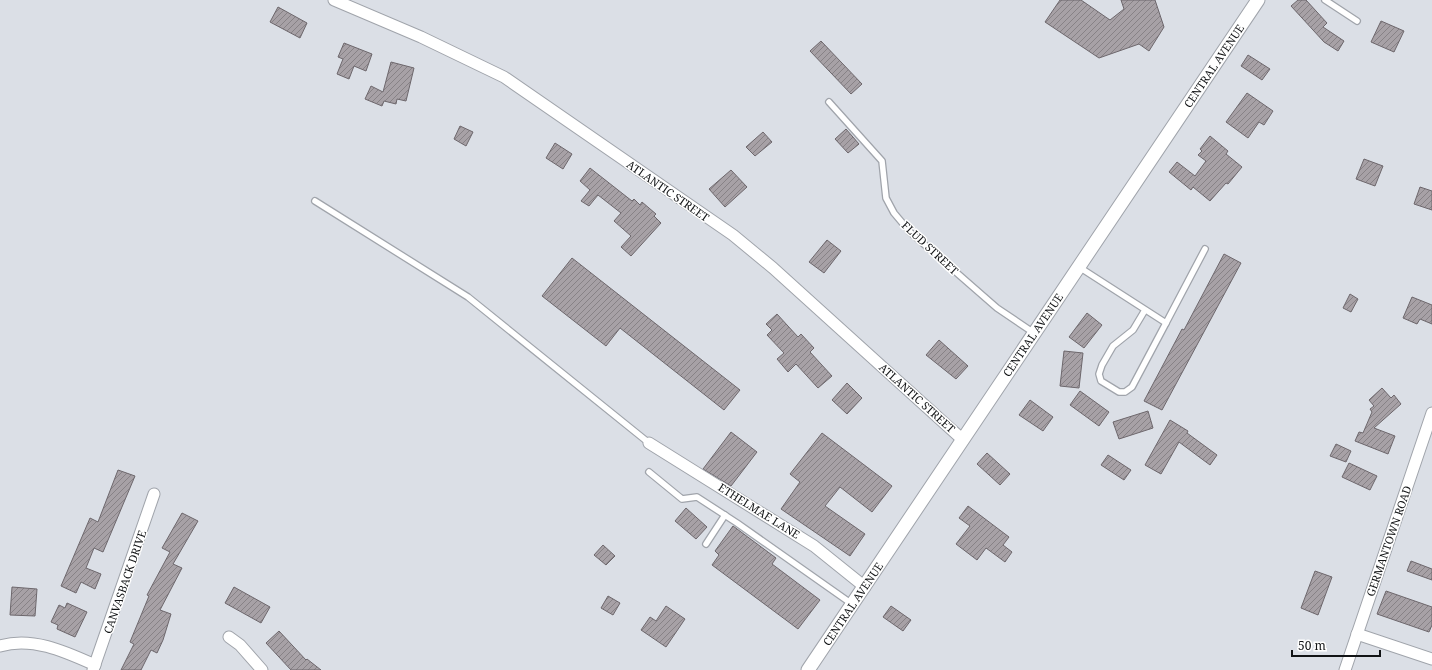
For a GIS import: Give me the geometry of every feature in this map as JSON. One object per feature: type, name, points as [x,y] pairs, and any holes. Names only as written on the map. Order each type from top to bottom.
[{"type":"street","name":"ATLANTIC STREET","points":[[334,0],[421,37],[504,77],[726,231],[773,268],[963,440]]},
{"type":"street","name":"CENTRAL AVENUE","points":[[808,670],[1258,0]]},
{"type":"street","name":"GERMANTOWN ROAD","points":[[1345,670],[1429,429],[1432,413]]},
{"type":"street","name":"ETHELMAE LANE","points":[[649,443],[814,546],[865,587]]},
{"type":"street","name":"CANVASBACK DRIVE","points":[[94,667],[154,494]]},
{"type":"street","points":[[1357,634],[1432,659]]},
{"type":"street","points":[[229,637],[240,645],[262,670]]},
{"type":"street","points":[[0,646],[16,642],[30,642],[75,656],[94,667]]},
{"type":"lane","points":[[1325,0],[1357,21]]},
{"type":"lane","name":"FLUD STREET","points":[[829,102],[882,161],[886,198],[894,213],[910,232],[997,308],[1035,333]]},
{"type":"lane","points":[[316,201],[468,297],[649,443]]},
{"type":"lane","points":[[1145,310],[1133,330],[1113,346],[1102,365],[1099,374],[1101,381],[1120,392],[1125,392],[1132,387],[1206,249]]},
{"type":"lane","points":[[1078,267],[1166,323]]},
{"type":"lane","points":[[649,472],[682,499],[697,498],[725,515],[852,604]]},
{"type":"lane","points":[[706,544],[725,515]]},
{"type":"building","points":[[1060,0],[1081,0],[1110,20],[1124,9],[1121,0],[1155,0],[1164,27],[1149,51],[1139,44],[1099,58],[1045,22]]},
{"type":"building","points":[[1298,0],[1306,0],[1327,23],[1323,27],[1344,41],[1338,51],[1324,42],[1291,6]]},
{"type":"building","points":[[278,7],[307,23],[300,38],[270,22]]},
{"type":"building","points":[[1381,21],[1404,31],[1394,52],[1371,42]]},
{"type":"building","points":[[821,41],[862,84],[851,94],[810,51]]},
{"type":"building","points":[[344,43],[372,54],[366,71],[354,66],[349,79],[337,74],[343,59],[338,57]]},
{"type":"building","points":[[1248,55],[1270,69],[1262,80],[1241,66]]},
{"type":"building","points":[[391,62],[414,68],[406,101],[397,99],[396,104],[384,101],[382,106],[365,99],[371,86],[383,92]]},
{"type":"building","points":[[1247,93],[1273,111],[1264,125],[1259,122],[1248,138],[1226,122]]},
{"type":"building","points":[[460,126],[473,132],[466,146],[454,139]]},
{"type":"building","points":[[846,129],[859,144],[848,153],[835,139]]},
{"type":"building","points":[[763,132],[772,142],[755,156],[746,147]]},
{"type":"building","points":[[1210,136],[1228,151],[1226,154],[1242,167],[1228,184],[1226,183],[1210,201],[1193,187],[1191,190],[1169,172],[1177,162],[1195,176],[1206,161],[1198,155],[1202,151],[1200,149]]},
{"type":"building","points":[[555,143],[572,154],[563,169],[546,158]]},
{"type":"building","points":[[1364,159],[1383,166],[1375,186],[1356,179]]},
{"type":"building","points":[[590,168],[632,201],[634,199],[640,205],[642,202],[656,214],[654,216],[661,223],[631,256],[621,247],[631,236],[614,221],[621,213],[598,195],[589,206],[581,201],[590,190],[580,181]]},
{"type":"building","points":[[731,170],[747,187],[725,207],[709,189]]},
{"type":"building","points":[[1420,187],[1432,191],[1432,210],[1414,204]]},
{"type":"building","points":[[827,240],[841,251],[824,273],[809,262]]},
{"type":"building","points":[[1224,254],[1241,263],[1162,410],[1144,401]]},
{"type":"building","points":[[572,258],[740,390],[724,410],[620,328],[606,346],[542,296]]},
{"type":"building","points":[[1350,294],[1358,299],[1351,312],[1343,308]]},
{"type":"building","points":[[1412,297],[1432,305],[1432,324],[1420,319],[1417,324],[1403,318]]},
{"type":"building","points":[[1087,313],[1102,325],[1084,348],[1069,337]]},
{"type":"building","points":[[777,314],[798,337],[801,334],[814,348],[810,352],[832,376],[818,388],[796,364],[788,372],[777,359],[784,353],[767,335],[772,330],[766,324]]},
{"type":"building","points":[[939,340],[968,366],[956,379],[926,355]]},
{"type":"building","points":[[1064,351],[1083,353],[1079,388],[1060,386]]},
{"type":"building","points":[[847,383],[862,398],[847,414],[832,400]]},
{"type":"building","points":[[1382,388],[1391,398],[1394,395],[1401,404],[1374,428],[1395,436],[1388,454],[1355,441],[1359,432],[1363,433],[1372,412],[1370,409],[1374,406],[1369,400]]},
{"type":"building","points":[[1080,391],[1109,412],[1099,426],[1070,405]]},
{"type":"building","points":[[1030,400],[1053,417],[1043,431],[1019,415]]},
{"type":"building","points":[[1148,411],[1153,428],[1119,439],[1113,422]]},
{"type":"building","points":[[1170,420],[1188,431],[1187,433],[1217,455],[1210,465],[1179,442],[1161,474],[1145,465]]},
{"type":"building","points":[[731,432],[757,452],[731,486],[703,469]]},
{"type":"building","points":[[822,433],[892,486],[872,512],[840,487],[825,506],[865,534],[850,556],[781,509],[800,482],[790,474]]},
{"type":"building","points":[[1336,444],[1351,451],[1346,462],[1330,456]]},
{"type":"building","points":[[987,453],[1010,474],[1000,485],[977,464]]},
{"type":"building","points":[[1108,455],[1131,470],[1124,480],[1101,465]]},
{"type":"building","points":[[1349,463],[1377,476],[1370,490],[1342,477]]},
{"type":"building","points":[[118,470],[135,476],[103,552],[94,548],[86,568],[101,574],[95,589],[81,582],[76,593],[61,586],[90,518],[98,522]]},
{"type":"building","points":[[968,506],[1009,537],[1003,545],[1012,552],[1005,562],[986,548],[977,560],[956,544],[970,526],[959,518]]},
{"type":"building","points":[[686,508],[707,527],[696,539],[675,521]]},
{"type":"building","points":[[182,513],[198,521],[173,564],[182,568],[160,610],[171,614],[163,640],[157,653],[151,650],[141,670],[121,670],[134,644],[130,642],[149,596],[147,595],[170,552],[162,548]]},
{"type":"building","points":[[733,526],[776,558],[772,564],[820,600],[798,629],[712,565],[719,555],[715,551]]},
{"type":"building","points":[[603,545],[615,556],[606,565],[594,555]]},
{"type":"building","points":[[1411,561],[1432,569],[1432,580],[1407,571]]},
{"type":"building","points":[[1315,571],[1332,577],[1318,615],[1301,608]]},
{"type":"building","points":[[12,587],[37,589],[35,616],[10,615]]},
{"type":"building","points":[[234,587],[270,607],[261,623],[225,603]]},
{"type":"building","points":[[1386,591],[1432,607],[1432,625],[1429,632],[1377,614]]},
{"type":"building","points":[[608,596],[620,603],[613,615],[601,608]]},
{"type":"building","points":[[67,603],[87,612],[75,637],[57,629],[58,625],[51,622],[59,605],[65,608]]},
{"type":"building","points":[[666,606],[685,619],[666,647],[641,630],[650,617],[656,621]]},
{"type":"building","points":[[891,606],[911,620],[903,631],[883,617]]},
{"type":"building","points":[[279,631],[306,660],[307,659],[321,670],[291,670],[266,643]]}]
